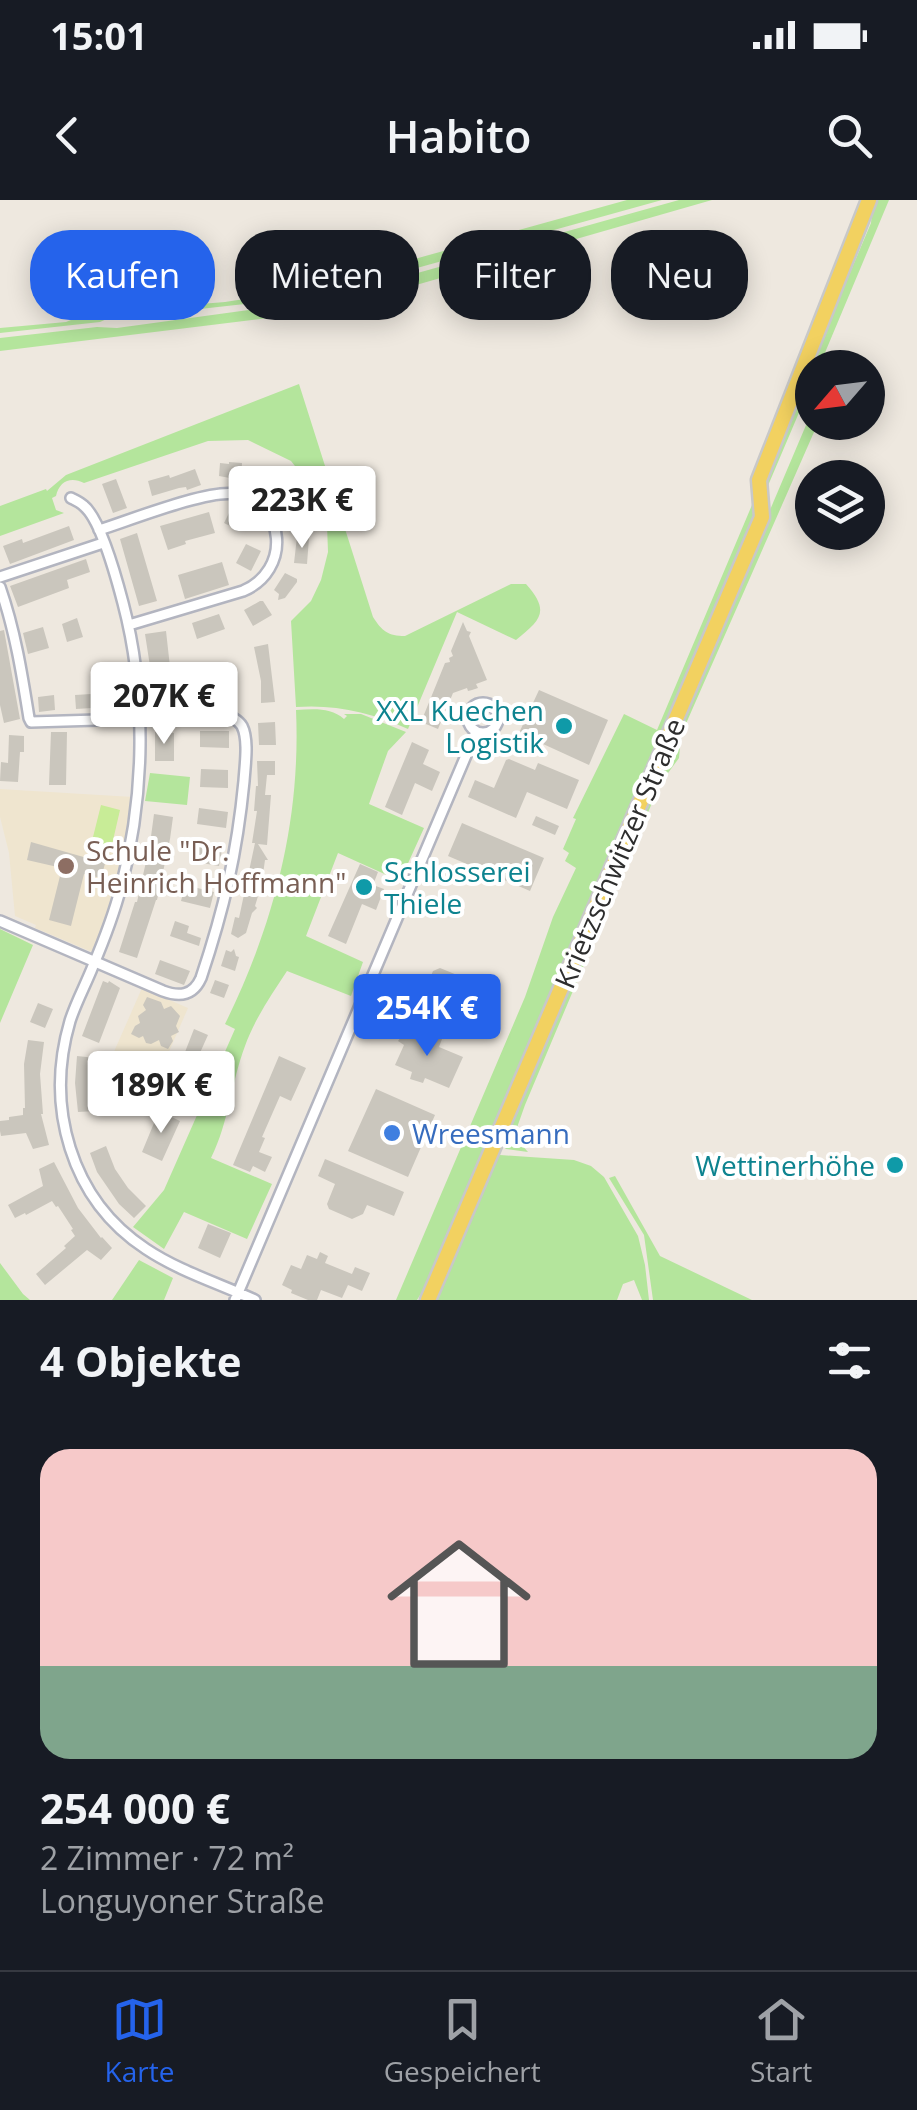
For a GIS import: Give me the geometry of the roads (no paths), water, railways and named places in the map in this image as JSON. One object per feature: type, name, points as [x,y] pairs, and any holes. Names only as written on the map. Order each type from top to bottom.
[{"type":"main road","name":"Krietzschwitzer Straße","points":[[428,1300],[762,517],[759,480],[869,200]]},
{"type":"street","points":[[99,530],[224,493],[245,496],[273,524],[275,558],[260,582],[129,625]]},
{"type":"street","points":[[71,498],[87,507],[99,530],[129,625],[136,671],[139,768],[130,854],[115,910],[64,1044],[63,1128],[94,1198],[124,1233],[177,1267],[237,1296],[255,1300]]},
{"type":"street","points":[[0,577],[104,542]]},
{"type":"street","points":[[0,587],[32,722],[230,716],[241,725],[245,765],[230,883],[201,978],[192,990],[175,995],[0,921]]},
{"type":"street","points":[[237,1296],[476,732]]},
{"type":"place","name":"XXL Kuechen Logistik","points":[[564,726]]},
{"type":"place","name":"Schule \"Dr. Heinrich Hoffmann\"","points":[[66,866]]},
{"type":"place","name":"Schlosserei Thiele","points":[[364,887]]},
{"type":"place","name":"Wreesmann","points":[[392,1133]]},
{"type":"place","name":"Wettinerhöhe","points":[[895,1165]]}]
